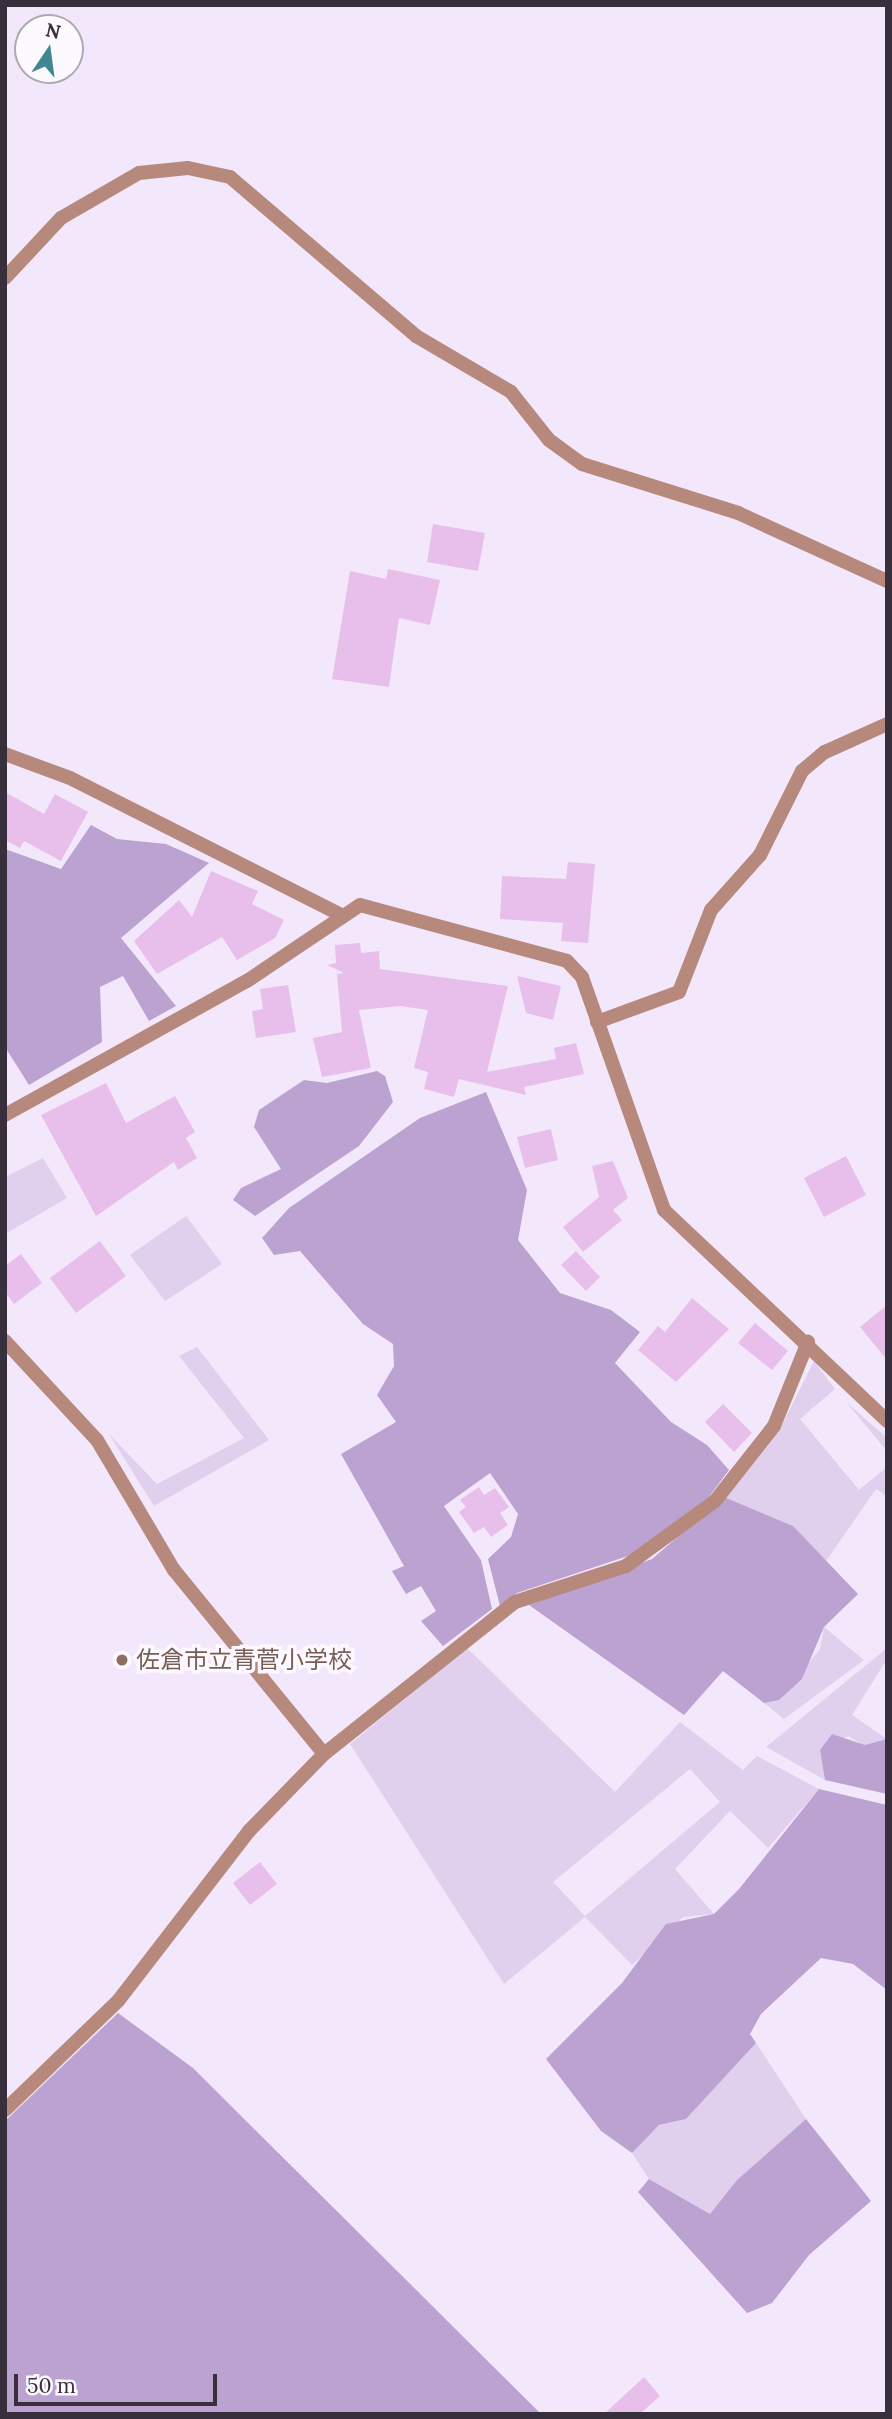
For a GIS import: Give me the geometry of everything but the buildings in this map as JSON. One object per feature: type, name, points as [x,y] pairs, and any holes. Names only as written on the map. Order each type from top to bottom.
[{"type":"street","points":[[5,278],[61,218],[139,173],[188,168],[230,177],[416,336],[511,392],[549,440],[582,464],[737,513],[887,580]]},
{"type":"street","points":[[597,1022],[678,992],[710,910],[760,855],[802,771],[825,752],[887,724]]},
{"type":"street","points":[[5,754],[70,778],[343,916]]},
{"type":"street","points":[[5,1115],[247,981],[343,916],[371,906],[566,961],[582,977],[664,1210],[808,1342],[887,1421]]},
{"type":"street","points":[[5,1341],[97,1440],[174,1570],[324,1754]]},
{"type":"street","points":[[5,2110],[118,2001],[249,1831],[324,1754],[515,1602],[626,1566],[697,1518],[774,1426],[808,1342]]},
{"type":"shaded area","points":[[91,825],[117,839],[166,844],[209,863],[121,938],[176,1006],[149,1021],[123,976],[100,987],[102,1042],[29,1085],[5,1047],[5,849],[61,869]]},
{"type":"shaded area","points":[[377,1071],[385,1076],[393,1102],[359,1146],[255,1216],[233,1200],[241,1188],[281,1169],[254,1127],[259,1110],[304,1080],[327,1083]]},
{"type":"shaded area","points":[[486,1092],[527,1190],[518,1240],[560,1293],[611,1310],[640,1332],[615,1363],[671,1422],[707,1445],[729,1470],[708,1498],[646,1550],[517,1593],[500,1606],[488,1559],[511,1537],[518,1514],[490,1473],[444,1506],[481,1560],[492,1609],[443,1646],[421,1621],[436,1611],[421,1586],[406,1594],[392,1571],[404,1566],[341,1454],[396,1422],[377,1395],[394,1366],[393,1344],[363,1324],[300,1251],[274,1255],[262,1238],[289,1208],[420,1118]]},
{"type":"shaded area","points":[[43,1158],[67,1198],[5,1234],[5,1177]]},
{"type":"shaded area","points":[[186,1216],[222,1264],[165,1301],[130,1255]]},
{"type":"shaded area","points":[[197,1347],[269,1440],[154,1506],[109,1434],[157,1484],[244,1438],[179,1356]]},
{"type":"shaded area","points":[[814,1361],[835,1389],[800,1419],[859,1490],[887,1467],[887,1496],[876,1489],[824,1564],[793,1526],[724,1497],[779,1431]]},
{"type":"shaded area","points":[[846,1402],[887,1438],[887,1451]]},
{"type":"shaded area","points":[[724,1497],[793,1526],[858,1594],[824,1627],[802,1679],[779,1700],[764,1703],[723,1671],[684,1715],[529,1605],[652,1559]]},
{"type":"shaded area","points":[[824,1627],[864,1660],[784,1719],[764,1703],[779,1700],[820,1649]]},
{"type":"shaded area","points":[[467,1648],[615,1792],[680,1722],[743,1770],[757,1756],[819,1789],[768,1848],[730,1811],[675,1869],[714,1914],[683,1917],[632,1965],[585,1917],[504,1984],[350,1744]],"holes":[[[690,1769],[720,1802],[585,1916],[553,1882]]]},
{"type":"shaded area","points":[[887,1648],[887,1659],[852,1715],[887,1739],[865,1746],[848,1736],[820,1750],[825,1780],[766,1747]]},
{"type":"shaded area","points":[[832,1734],[865,1745],[887,1739],[887,1794],[825,1780],[820,1750]]},
{"type":"shaded area","points":[[819,1789],[887,1805],[887,1990],[853,1964],[821,1958],[761,2014],[750,2034],[756,2043],[686,2119],[659,2125],[632,2153],[601,2131],[546,2059],[622,1983],[666,1924],[714,1914],[739,1889]]},
{"type":"shaded area","points":[[118,2013],[193,2068],[541,2414],[5,2414],[5,2121]]},
{"type":"shaded area","points":[[756,2043],[806,2119],[737,2180],[710,2214],[649,2179],[632,2153],[659,2125],[686,2119]]},
{"type":"shaded area","points":[[806,2119],[871,2201],[809,2255],[772,2303],[747,2313],[638,2192],[649,2179],[710,2214],[737,2180]]},
{"type":"place","name":"佐倉市立青菅小学校","points":[[122,1660]]}]
